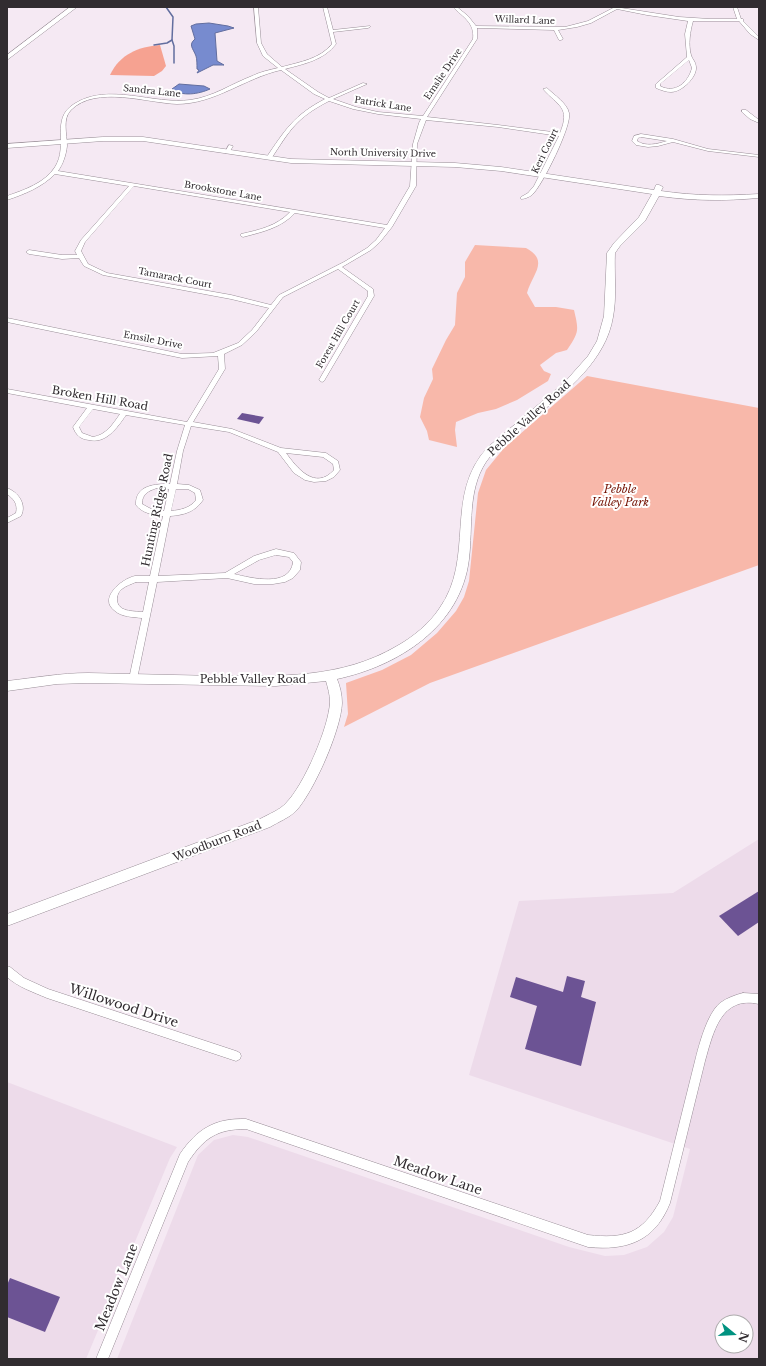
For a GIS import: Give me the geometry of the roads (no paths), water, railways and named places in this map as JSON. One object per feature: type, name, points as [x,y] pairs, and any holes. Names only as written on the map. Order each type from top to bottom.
[{"type":"street","points":[[7,58],[74,7]]},
{"type":"street","name":"Patrick Lane","points":[[256,7],[261,48],[268,58],[316,93],[330,100],[368,111],[562,135]]},
{"type":"street","name":"Sandra Lane","points":[[63,140],[64,115],[73,106],[85,101],[102,96],[119,95],[179,102],[199,100],[218,95],[252,77],[327,53],[334,44],[326,7]]},
{"type":"street","points":[[455,7],[471,21],[474,27]]},
{"type":"street","points":[[617,7],[639,13],[691,20],[742,20]]},
{"type":"street","name":"Willard Lane","points":[[474,27],[555,30],[586,24],[617,7]]},
{"type":"street","points":[[735,7],[736,13],[752,33],[759,39]]},
{"type":"street","points":[[689,57],[658,84],[658,87],[664,90],[674,90],[689,79],[694,68],[694,65],[689,57],[687,34],[691,20]]},
{"type":"street","points":[[330,31],[368,26]]},
{"type":"street","name":"Emslie Drive","points":[[378,241],[389,227],[413,186],[415,144],[424,118],[474,42],[476,36],[474,27]]},
{"type":"street","points":[[555,30],[561,39]]},
{"type":"street","points":[[271,155],[291,125],[298,118],[314,107],[365,84]]},
{"type":"street","name":"Keri Court","points":[[523,198],[533,190],[566,126],[568,116],[562,105],[545,89]]},
{"type":"street","points":[[744,111],[759,122]]},
{"type":"street","points":[[673,140],[646,146],[636,143],[634,139],[638,136],[645,135],[673,140],[708,150],[759,156]]},
{"type":"street","name":"North University Drive","points":[[7,146],[115,136],[229,149],[328,163],[414,161],[543,173],[658,190],[704,199],[759,196]]},
{"type":"street","name":"North University Drive","points":[[7,140],[63,140]]},
{"type":"street","points":[[7,198],[40,184],[54,172],[64,154],[63,140]]},
{"type":"street","name":"Brookstone Lane","points":[[54,172],[389,227]]},
{"type":"street","points":[[29,252],[62,257],[81,256],[78,251],[83,241],[120,197],[133,184]]},
{"type":"street","name":"North University Drive","points":[[658,190],[721,193],[759,190]]},
{"type":"street","name":"Pebble Valley Road","points":[[7,686],[57,679],[133,678],[282,681],[330,676],[367,665],[406,646],[424,633],[449,604],[457,589],[461,576],[469,494],[474,474],[492,450],[571,380],[594,354],[600,344],[607,324],[609,312],[611,253],[614,248],[639,223],[652,204],[658,190]]},
{"type":"street","points":[[243,236],[278,225],[287,219],[294,211]]},
{"type":"street","name":"Emsile Drive","points":[[7,320],[182,356],[221,353],[240,344],[254,331],[281,296],[338,267],[369,249],[378,241]]},
{"type":"street","name":"Tamarack Court","points":[[81,256],[86,265],[105,274],[231,297],[272,307]]},
{"type":"street","name":"Forest Hill Court","points":[[322,380],[371,296],[371,290],[366,285],[338,267]]},
{"type":"street","name":"Hunting Ridge Road","points":[[133,678],[182,441],[189,423],[222,369],[221,353]]},
{"type":"street","name":"Broken Hill Road","points":[[7,391],[124,413],[230,430],[280,450],[327,456],[336,463],[337,470],[326,479],[308,479],[302,476],[292,466],[280,450]]},
{"type":"street","points":[[91,407],[76,426],[78,434],[87,438],[95,438],[109,433],[124,413]]},
{"type":"street","points":[[172,486],[192,488],[198,492],[200,500],[195,507],[189,511],[167,513],[144,510],[139,505],[138,498],[144,491],[152,487],[172,486]]},
{"type":"street","points":[[7,490],[20,502],[21,506],[19,514],[7,521]]},
{"type":"street","points":[[146,615],[123,612],[114,606],[113,596],[119,587],[130,580],[136,579],[188,579],[227,575],[252,581],[282,581],[294,573],[297,562],[291,555],[276,552],[267,553],[227,575]]},
{"type":"street","name":"Woodburn Road","points":[[7,920],[265,823],[286,811],[301,794],[331,730],[336,704],[335,691],[330,676]]},
{"type":"street","name":"Willowood Drive","points":[[7,970],[16,979],[26,985],[47,993],[236,1056]]},
{"type":"street","name":"Meadow Lane","points":[[102,1359],[184,1158],[198,1138],[209,1131],[227,1124],[246,1124],[588,1241],[605,1244],[634,1239],[648,1228],[659,1216],[665,1203],[704,1046],[716,1018],[721,1009],[728,1003],[754,998]]},
{"type":"water","points":[[209,23],[234,28],[215,33],[217,61],[224,65],[213,65],[197,73],[199,70],[197,69],[196,57],[191,45],[195,39],[191,26]]},
{"type":"water","points":[[179,84],[204,86],[210,89],[186,94],[176,92],[172,89]]},
{"type":"waterway","points":[[166,7],[173,17],[172,40]]},
{"type":"waterway","points":[[154,45],[167,43],[172,40]]},
{"type":"waterway","points":[[172,40],[174,46],[174,63]]},
{"type":"park label","name":"Pebble Valley Park","points":[[620,495]]}]
